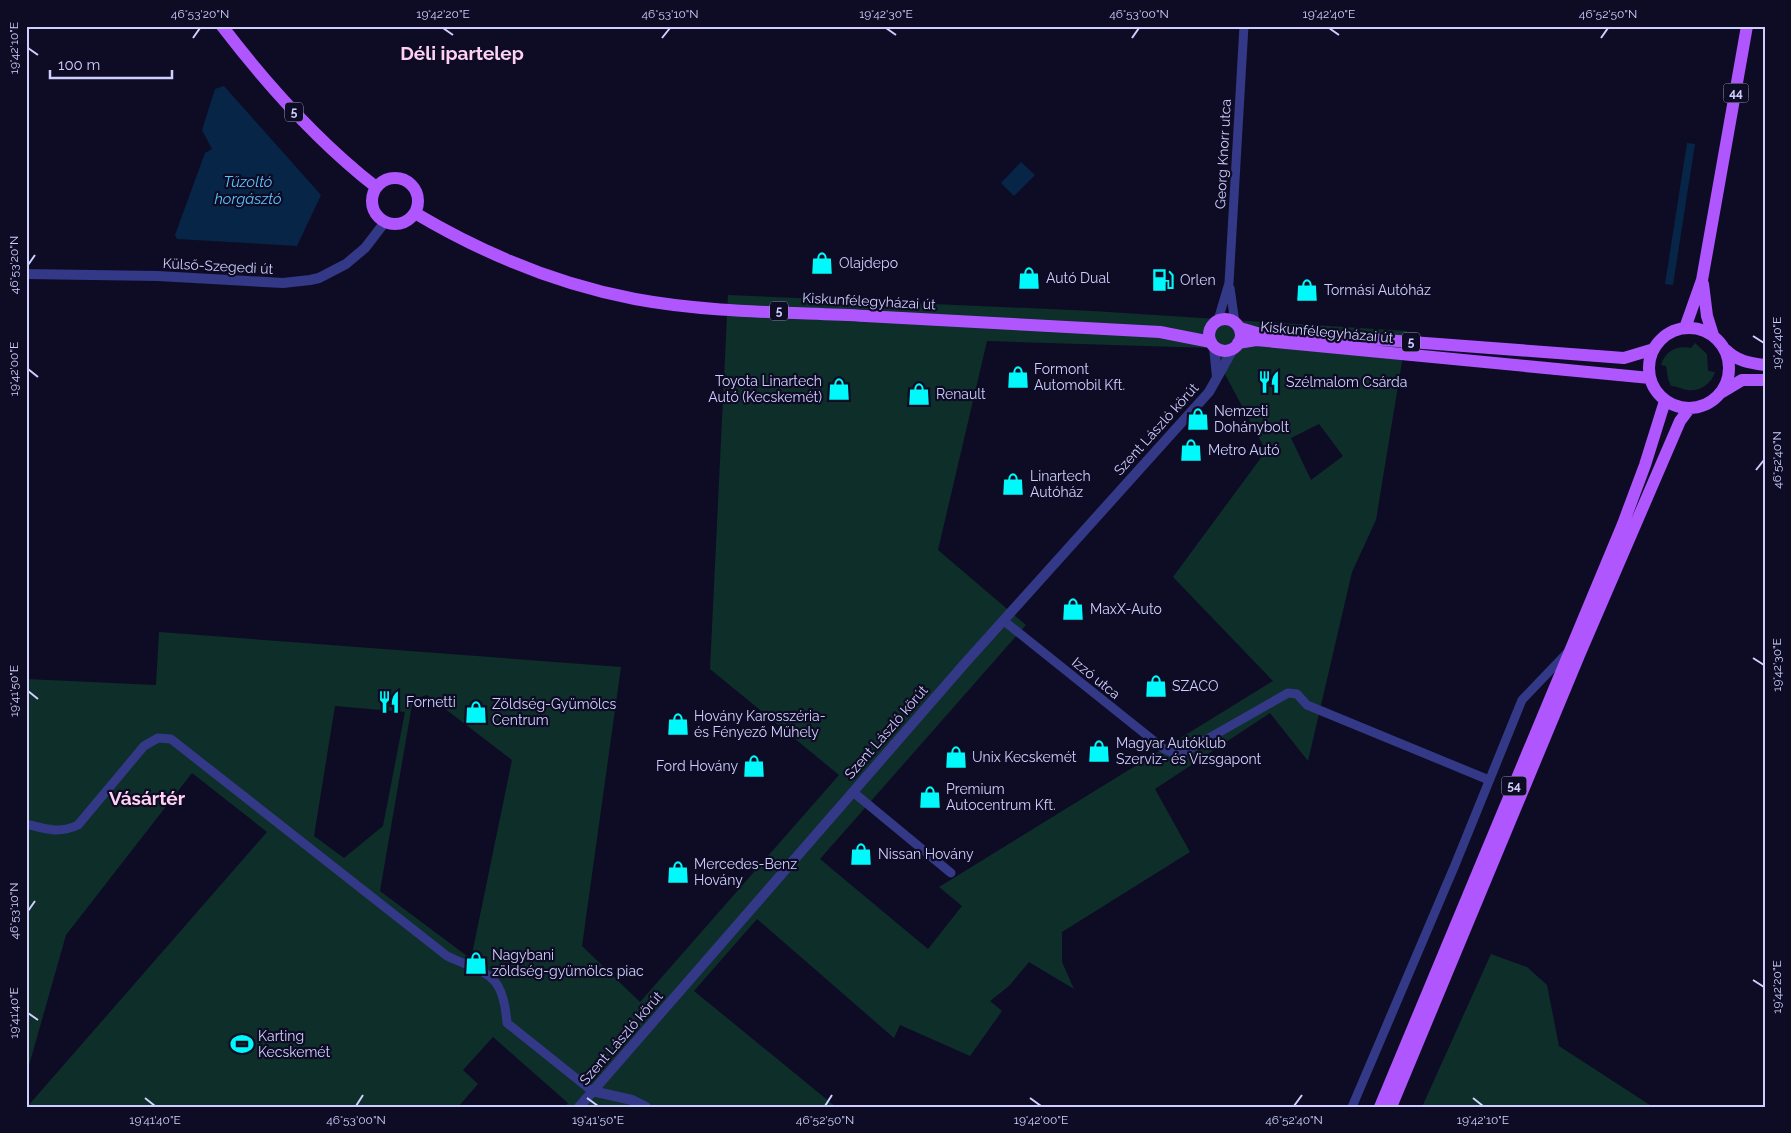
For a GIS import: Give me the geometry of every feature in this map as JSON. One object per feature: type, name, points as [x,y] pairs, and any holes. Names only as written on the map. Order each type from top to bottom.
[{"type":"main road","name":"5","points":[[222,26],[260,74],[314,135],[376,187]]},
{"type":"main road","name":"44","points":[[1685,328],[1702,280],[1747,26]]},
{"type":"main road","points":[[393,178],[399,178],[410,184],[418,194],[415,213],[402,223],[385,222],[380,218],[373,206],[372,200],[376,187],[393,178]]},
{"type":"main road","name":"Kiskunfélegyházai út","points":[[415,213],[443,230],[510,263],[570,283],[636,299],[685,305],[771,311],[1160,332],[1212,344]]},
{"type":"main road","name":"44","points":[[1702,280],[1707,316],[1712,335]]},
{"type":"main road","name":"5","points":[[1215,324],[1227,319],[1237,325]]},
{"type":"main road","points":[[1212,344],[1209,334],[1215,324]]},
{"type":"main road","name":"Kiskunfélegyházai út","points":[[1160,332],[1215,324]]},
{"type":"main road","points":[[1236,346],[1241,336],[1237,325]]},
{"type":"main road","name":"Kiskunfélegyházai út","points":[[1237,325],[1257,333],[1318,335],[1624,358],[1654,349]]},
{"type":"main road","name":"5","points":[[1654,349],[1665,336],[1685,328]]},
{"type":"main road","points":[[1685,328],[1697,328],[1712,335],[1733,358],[1744,362],[1765,365]]},
{"type":"main road","name":"Kiskunfélegyházai út","points":[[1236,346],[1256,340],[1650,378]]},
{"type":"main road","name":"5","points":[[1212,344],[1223,351],[1236,346]]},
{"type":"main road","points":[[1654,349],[1650,360],[1650,378],[1654,388],[1665,401],[1674,406],[1689,409],[1704,406],[1742,380],[1765,380]]},
{"type":"main road","points":[[1722,392],[1730,371],[1726,350]]},
{"type":"main road","name":"54","points":[[1380,1107],[1572,648],[1646,464],[1665,401]]},
{"type":"main road","name":"54","points":[[1391,1107],[1580,653],[1680,421],[1689,409]]},
{"type":"street","name":"Georg Knorr utca","points":[[1237,325],[1229,283],[1244,26]]},
{"type":"street","name":"Külső-Szegedi út","points":[[26,274],[158,276],[283,283],[310,280],[337,270],[350,261],[365,248],[385,222]]},
{"type":"street","name":"Georg Knorr utca","points":[[1215,324],[1229,283]]},
{"type":"street","name":"Szent László körút","points":[[1212,344],[1217,378]]},
{"type":"street","name":"Szent László körút","points":[[579,1107],[853,792],[1209,392],[1236,346]]},
{"type":"street","name":"Izzó utca","points":[[1004,621],[1164,749],[1173,753],[1188,750],[1288,693],[1297,694],[1307,706],[1489,780]]},
{"type":"street","points":[[1352,1107],[1522,700],[1572,648]]},
{"type":"street","points":[[26,824],[54,831],[62,831],[78,825],[144,746],[158,738],[171,739],[447,956],[472,966],[495,980],[502,989],[507,1023],[592,1091],[632,1100],[646,1107]]},
{"type":"street","points":[[853,792],[951,873]]},
{"type":"green space","points":[[728,295],[1093,311],[1407,331],[1376,520],[1352,572],[1308,761],[1270,713],[1155,789],[1190,852],[1062,932],[1062,962],[1074,989],[1029,962],[1009,986],[990,1001],[1002,1011],[970,1056],[900,1025],[894,1038],[757,919],[694,991],[836,1107],[565,1107],[568,1103],[493,1037],[463,1070],[478,1084],[458,1107],[27,1107],[267,832],[192,773],[66,935],[26,1076],[26,679],[156,685],[159,632],[621,667],[582,946],[640,1002],[839,775],[710,669]],"holes":[[[987,341],[1211,348],[1266,451],[1173,577],[1273,681],[939,887],[962,906],[928,949],[820,859],[1026,625],[938,550]],[[1319,424],[1343,456],[1311,480],[1291,438]],[[427,695],[512,760],[471,959],[380,891],[413,699]],[[335,706],[405,712],[383,826],[344,858],[314,836]]]},
{"type":"green space","points":[[1695,343],[1707,354],[1708,371],[1715,372],[1713,376],[1708,383],[1696,390],[1671,386],[1666,366],[1661,365],[1663,360],[1669,352],[1681,347],[1691,348]]},
{"type":"green space","points":[[1491,954],[1527,967],[1547,985],[1559,1046],[1653,1107],[1422,1107]]},
{"type":"water","name":"Tűzoltó horgásztó","points":[[224,86],[321,195],[297,246],[177,239],[175,235],[205,153],[212,149],[202,130],[215,89]]},
{"type":"water","points":[[1687,143],[1695,144],[1673,285],[1665,284]]},
{"type":"water","points":[[1021,162],[1035,175],[1014,196],[1001,183]]},
{"type":"place","name":"Olajdepo","points":[[822,263]]},
{"type":"place","name":"Autó Dual","points":[[1029,278]]},
{"type":"place","name":"Orlen","points":[[1163,280]]},
{"type":"place","name":"Tormási Autóház","points":[[1307,290]]},
{"type":"place","name":"Formont Automobil Kft.","points":[[1018,377]]},
{"type":"place","name":"Szélmalom Csárda","points":[[1269,382]]},
{"type":"place","name":"Toyota Linartech Autó (Kecskemét)","points":[[839,389]]},
{"type":"place","name":"Renault","points":[[919,394]]},
{"type":"place","name":"Nemzeti Dohánybolt","points":[[1198,419]]},
{"type":"place","name":"Metro Autó","points":[[1191,450]]},
{"type":"place","name":"Linartech Autóház","points":[[1013,484]]},
{"type":"place","name":"MaxX-Auto","points":[[1073,609]]},
{"type":"place","name":"SZACO","points":[[1156,686]]},
{"type":"place","name":"Fornetti","points":[[389,702]]},
{"type":"place","name":"Zöldség-Gyümölcs Centrum","points":[[476,712]]},
{"type":"place","name":"Hovány Karosszéria- és Fényező Műhely","points":[[678,724]]},
{"type":"place","name":"Magyar Autóklub Szerviz- és Vizsgapont","points":[[1099,751]]},
{"type":"place","name":"Unix Kecskemét","points":[[956,757]]},
{"type":"place","name":"Ford Hovány","points":[[754,766]]},
{"type":"place","name":"Premium Autocentrum Kft.","points":[[930,797]]},
{"type":"place","name":"Nissan Hovány","points":[[861,854]]},
{"type":"place","name":"Mercedes-Benz Hovány","points":[[678,872]]},
{"type":"place","name":"Nagybani zöldség-gyümölcs piac","points":[[476,963]]},
{"type":"place","name":"Karting Kecskemét","points":[[242,1044]]},
{"type":"district","name":"Déli ipartelep","points":[[462,53]]},
{"type":"district","name":"Vásártér","points":[[147,798]]}]
